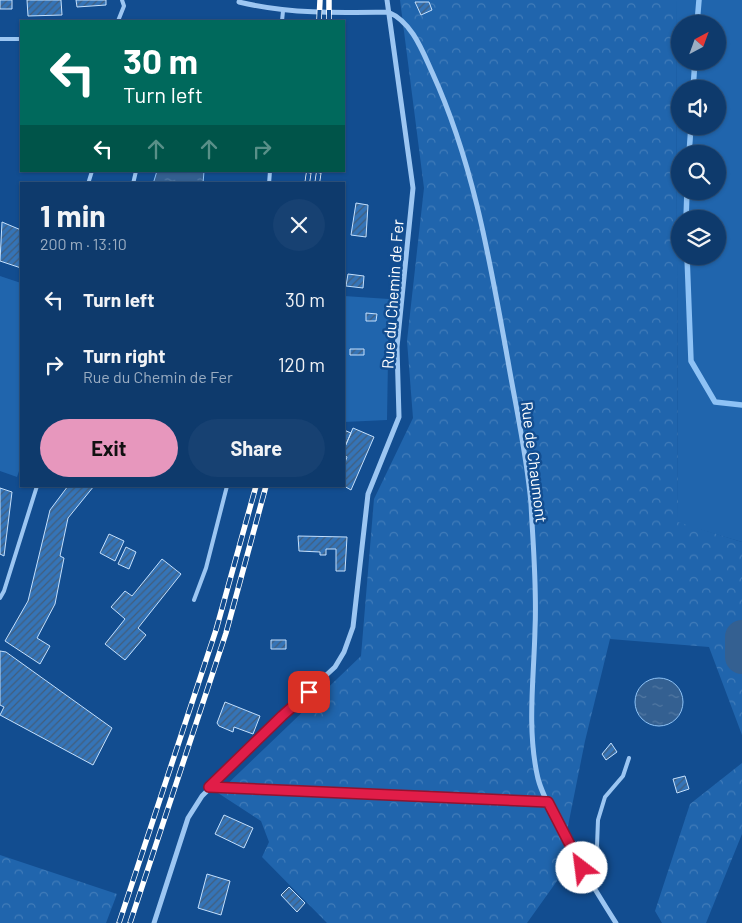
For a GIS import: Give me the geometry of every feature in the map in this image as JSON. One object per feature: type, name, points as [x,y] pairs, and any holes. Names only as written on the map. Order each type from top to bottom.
[{"type":"street","name":"Rue du Chemin de Fer","points":[[154,923],[188,818],[209,787],[335,668],[344,652],[353,626],[368,494],[399,417],[397,347],[412,188],[388,12],[388,0]]},
{"type":"street","points":[[239,2],[283,11],[307,13],[388,12]]},
{"type":"street","name":"Rue de Chaumont","points":[[388,12],[396,15],[408,25],[448,107],[465,156],[486,242],[524,449],[530,502],[536,626],[532,704],[534,752],[539,785],[591,883],[616,923]]},
{"type":"lane","points":[[118,20],[124,6],[122,0]]},
{"type":"lane","points":[[282,20],[283,11]]},
{"type":"lane","points":[[0,39],[20,39]]},
{"type":"lane","points":[[0,598],[37,487]]},
{"type":"lane","points":[[194,600],[206,568],[227,487]]},
{"type":"lane","points":[[591,883],[603,875],[597,846],[598,820],[605,797],[623,776],[629,758]]},
{"type":"lane","points":[[209,787],[548,802]]},
{"type":"green space","points":[[400,0],[676,0],[676,15],[671,15],[671,70],[676,70],[676,80],[671,80],[671,135],[677,135],[677,145],[671,145],[671,200],[677,200],[677,210],[671,210],[671,265],[677,265],[678,522],[742,542],[742,735],[709,647],[610,639],[585,741],[557,881],[527,923],[327,923],[262,857],[269,842],[261,821],[218,793],[361,656],[374,499],[413,418],[407,341],[424,188]]},
{"type":"green space","points":[[676,0],[742,0],[742,542],[678,523],[677,265],[726,265],[726,210],[677,210],[677,200],[726,200],[726,145],[677,145],[677,135],[726,135],[726,80],[676,80],[676,70],[726,70],[726,15],[676,15]]},
{"type":"green space","points":[[0,276],[20,283],[20,468],[17,477],[0,471]]},
{"type":"green space","points":[[345,296],[389,299],[387,420],[345,422]]},
{"type":"green space","points":[[742,763],[742,834],[706,923],[662,923],[655,911],[690,804]]},
{"type":"green space","points":[[0,855],[117,894],[106,923],[0,923]]},
{"type":"water","points":[[157,172],[204,172],[203,182],[154,182]]},
{"type":"water","points":[[654,678],[664,678],[676,685],[683,697],[683,707],[676,719],[664,726],[654,726],[646,722],[639,715],[635,707],[635,697],[639,689],[646,682]]},
{"type":"building","points":[[0,0],[12,0],[12,9],[0,9]]},
{"type":"building","points":[[27,0],[61,0],[62,15],[28,16]]},
{"type":"building","points":[[76,0],[106,0],[106,5],[77,7]]},
{"type":"building","points":[[415,2],[429,2],[432,10],[421,15]]},
{"type":"building","points":[[356,203],[368,205],[366,237],[351,235]]},
{"type":"building","points":[[2,222],[20,230],[20,268],[0,261]]},
{"type":"building","points":[[348,274],[364,276],[363,288],[346,286]]},
{"type":"building","points":[[366,313],[377,314],[376,321],[366,321]]},
{"type":"building","points":[[350,349],[364,349],[364,355],[350,355]]},
{"type":"building","points":[[353,428],[374,437],[351,490],[345,487],[345,462],[347,457],[345,456],[345,447]]},
{"type":"building","points":[[345,430],[351,433],[345,447]]},
{"type":"building","points":[[67,487],[93,487],[68,518],[60,556],[64,558],[55,604],[37,638],[50,646],[40,664],[5,641],[28,601],[50,510]]},
{"type":"building","points":[[0,488],[12,492],[4,556],[0,554]]},
{"type":"building","points":[[109,534],[124,541],[115,561],[100,553]]},
{"type":"building","points":[[298,536],[347,537],[345,571],[336,571],[336,549],[326,549],[326,555],[320,555],[320,552],[299,551]]},
{"type":"building","points":[[126,547],[136,552],[129,569],[118,564]]},
{"type":"building","points":[[162,559],[181,574],[138,628],[146,635],[125,660],[105,644],[125,619],[111,607],[125,591],[132,596]]},
{"type":"building","points":[[271,640],[286,640],[286,649],[271,649]]},
{"type":"building","points":[[0,651],[6,652],[112,728],[93,765],[0,715],[4,707],[0,705]]},
{"type":"building","points":[[225,702],[260,716],[253,734],[234,727],[233,732],[219,726],[217,723]]},
{"type":"building","points":[[611,743],[617,752],[606,760],[602,754]]},
{"type":"building","points":[[685,776],[689,789],[677,793],[673,779]]},
{"type":"building","points":[[224,815],[253,828],[244,848],[215,834]]},
{"type":"building","points":[[207,874],[230,881],[221,915],[198,908]]},
{"type":"building","points":[[289,887],[305,903],[297,912],[281,895]]},
{"type":"waterway","points":[[698,15],[699,0]]},
{"type":"waterway","points":[[694,70],[694,80]]},
{"type":"waterway","points":[[690,135],[690,145]]},
{"type":"waterway","points":[[686,210],[687,200]]},
{"type":"waterway","points":[[687,265],[691,361],[715,402],[742,405]]},
{"type":"waterway","points":[[742,637],[742,657]]},
{"type":"railway","points":[[319,20],[320,0]]},
{"type":"railway","points":[[329,0],[329,20]]},
{"type":"railway","points":[[307,182],[309,172]]},
{"type":"railway","points":[[317,182],[319,172]]},
{"type":"railway","points":[[119,923],[216,630],[256,487]]},
{"type":"railway","points":[[130,923],[226,633],[266,487]]},
{"type":"route","points":[[309,692],[209,787],[548,802],[582,868]]}]
